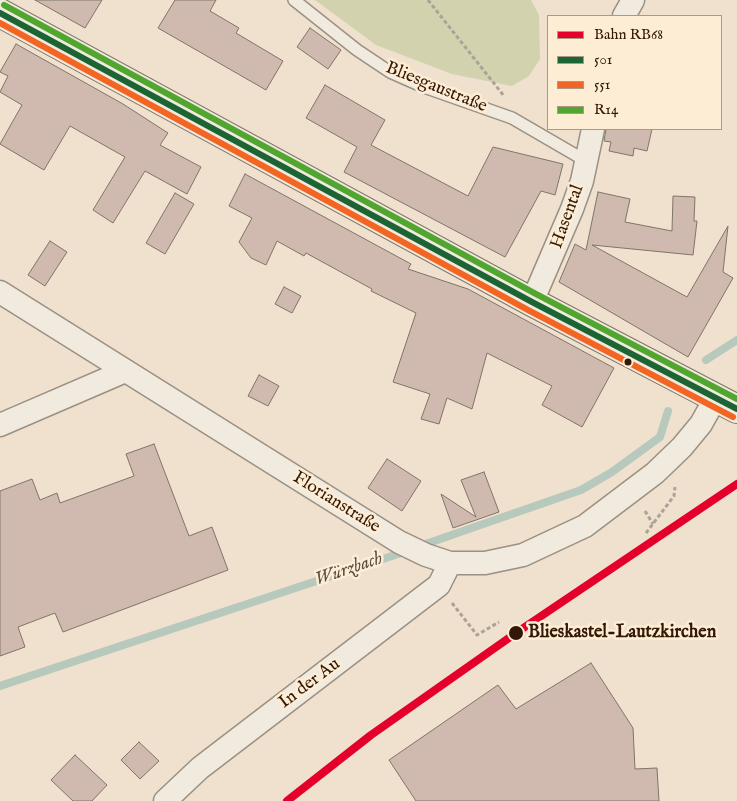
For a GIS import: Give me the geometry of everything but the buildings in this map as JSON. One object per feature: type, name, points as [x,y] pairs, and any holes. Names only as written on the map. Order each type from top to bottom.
[{"type":"main road","points":[[0,13],[532,302],[726,403]]},
{"type":"street","points":[[625,15],[633,0]]},
{"type":"street","name":"Hasental","points":[[532,302],[572,209],[586,161],[592,130]]},
{"type":"street","name":"Florianstraße","points":[[0,292],[123,372],[398,542],[426,555],[450,563],[485,563],[523,554],[586,526],[655,473],[682,447],[701,424],[726,403]]},
{"type":"street","points":[[0,425],[123,372]]},
{"type":"street","name":"In der Au","points":[[165,801],[200,768],[439,585],[450,563]]},
{"type":"lane","name":"Bliesgaustraße","points":[[294,0],[357,50],[390,72],[424,87],[512,118],[586,161]]},
{"type":"path","points":[[428,0],[528,127]]},
{"type":"path","points":[[439,585],[477,636],[498,622]]},
{"type":"green space","points":[[315,0],[531,0],[539,15],[540,59],[529,76],[512,86],[452,74],[376,45]]},
{"type":"waterway","name":"Würzbach","points":[[706,360],[737,340]]},
{"type":"waterway","name":"Würzbach","points":[[420,546],[581,490],[612,472],[660,437],[668,411]]},
{"type":"waterway","name":"Würzbach","points":[[0,686],[407,551]]},
{"type":"rail line","name":"RB68","points":[[287,801],[371,735],[516,633],[737,484]]},
{"type":"transit line","name":"R14","points":[[4,5],[536,294],[737,399]]},
{"type":"transit line","name":"501","points":[[0,13],[532,302],[737,409]]},
{"type":"transit line","name":"551","points":[[0,23],[528,310],[733,417]]},
{"type":"place","name":"Blieskastel-Lautzkirchen","points":[[516,633]]}]
